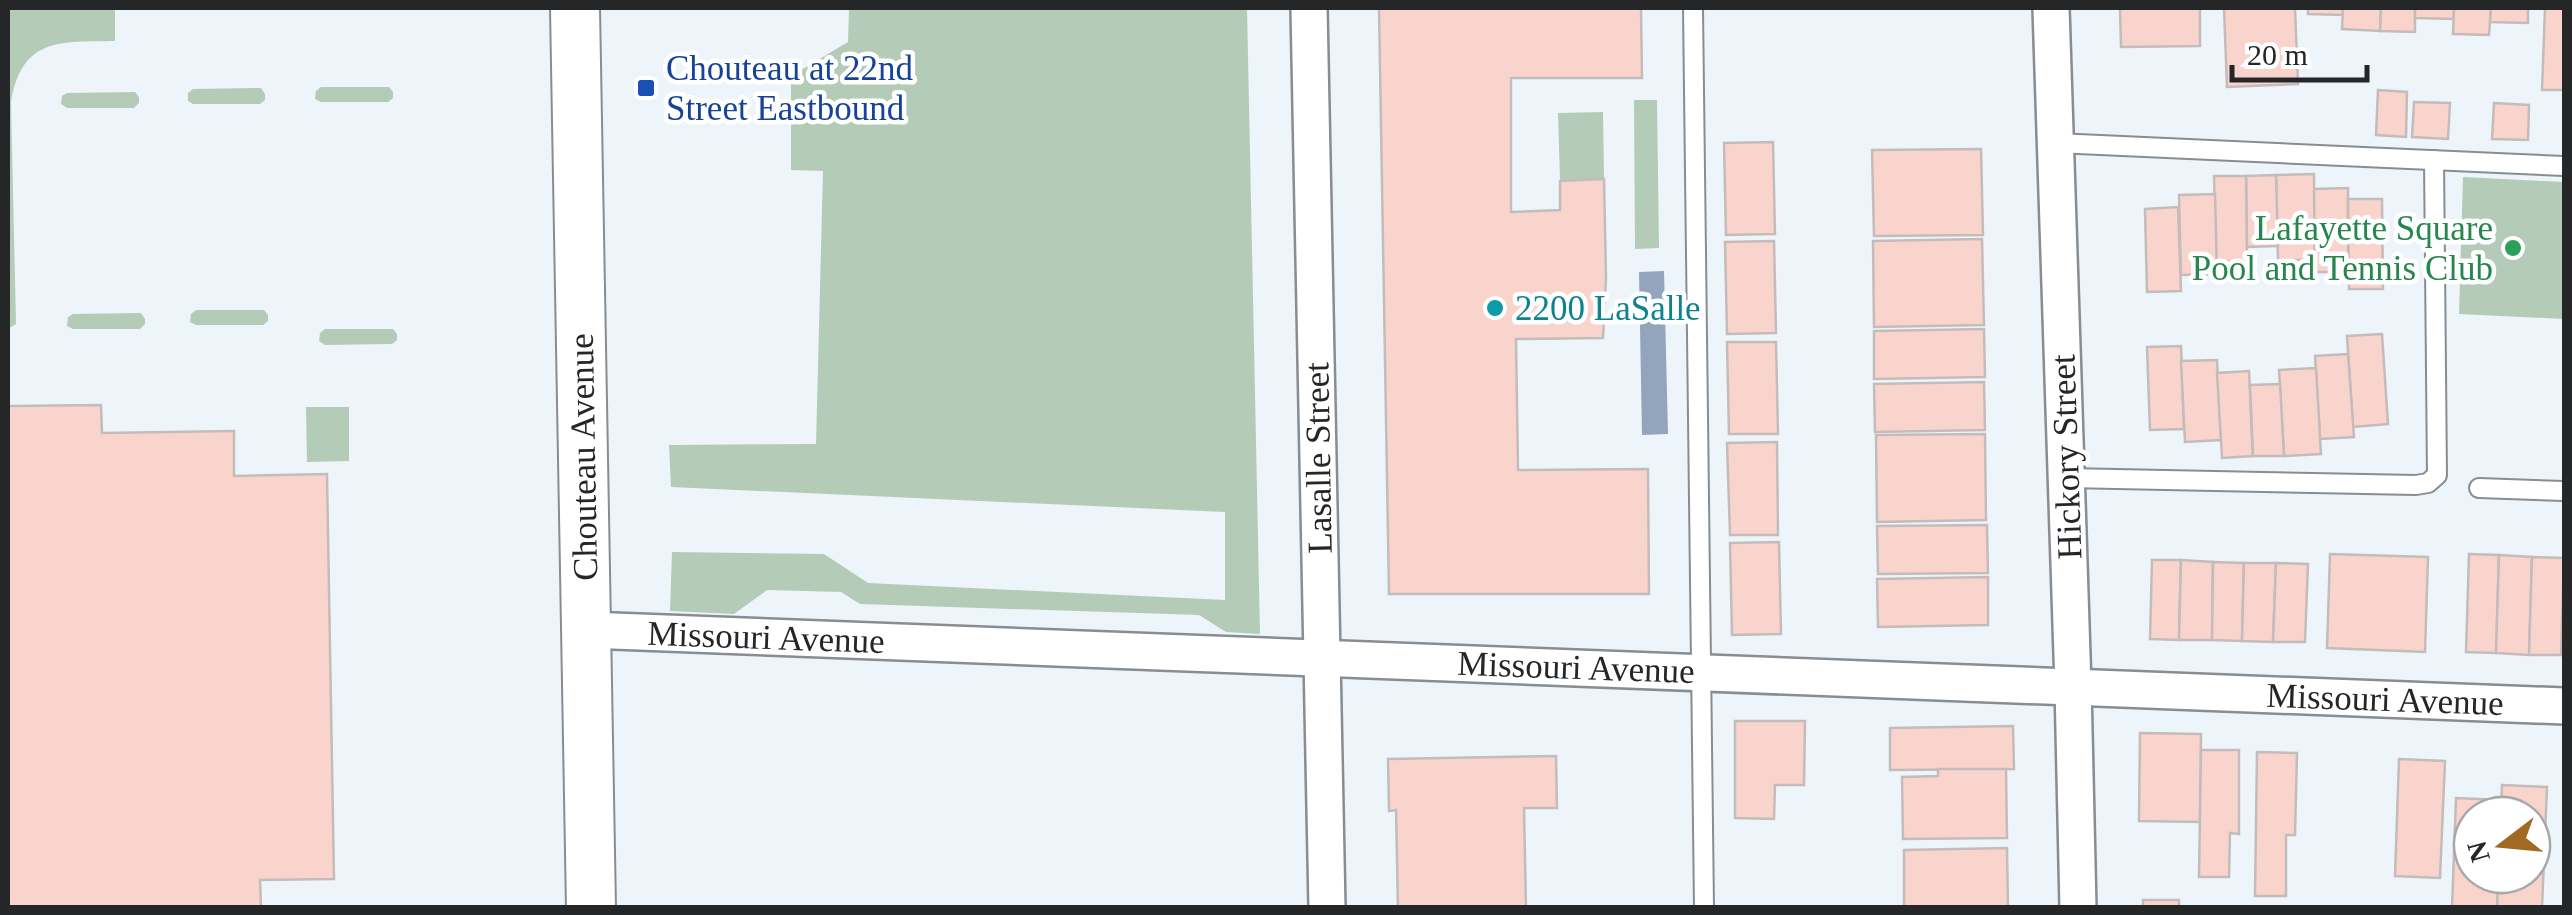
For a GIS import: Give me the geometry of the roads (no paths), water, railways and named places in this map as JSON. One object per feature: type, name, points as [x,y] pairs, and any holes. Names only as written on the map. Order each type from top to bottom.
[{"type":"main road","name":"Chouteau Avenue","points":[[575,8],[591,908]]},
{"type":"street","name":"Lasalle Street","points":[[1309,8],[1327,908]]},
{"type":"street","name":"Hickory Street","points":[[2051,8],[2078,908]]},
{"type":"street","name":"Missouri Avenue","points":[[587,630],[2564,706]]},
{"type":"lane","points":[[1693,8],[1704,908]]},
{"type":"lane","points":[[2056,142],[2564,166]]},
{"type":"lane","points":[[2066,478],[2428,483],[2437,475],[2434,160]]},
{"type":"lane","points":[[2479,488],[2564,490]]},
{"type":"water","points":[[1664,271],[1668,434],[1642,435],[1639,272]]},
{"type":"place","name":"Chouteau at 22nd Street Eastbound","points":[[646,88]]},
{"type":"place","name":"Lafayette Square Pool and Tennis Club","points":[[2513,248]]},
{"type":"place","name":"2200 LaSalle","points":[[1495,308]]}]
